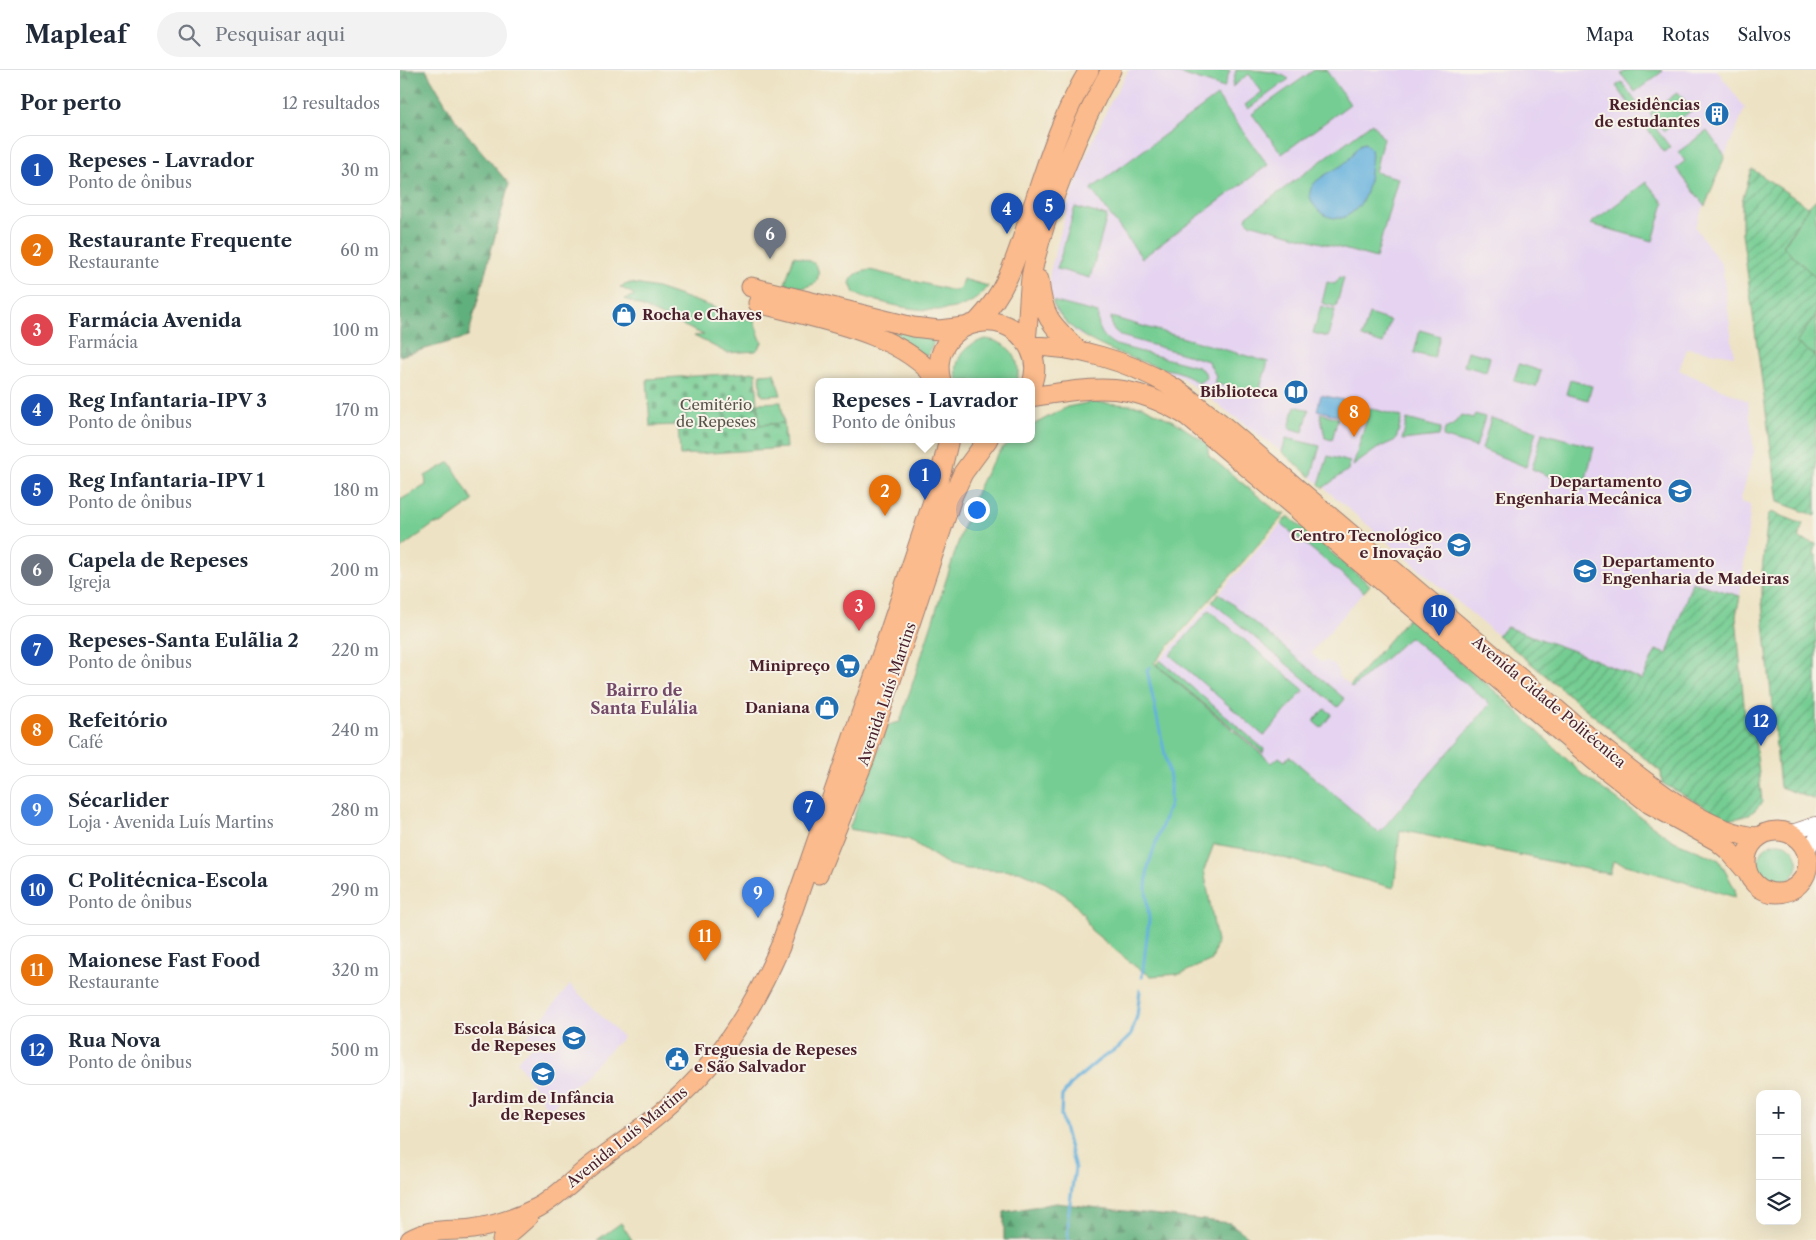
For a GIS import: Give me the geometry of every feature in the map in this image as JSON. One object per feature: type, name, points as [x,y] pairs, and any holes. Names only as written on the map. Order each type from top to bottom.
[{"type":"main road","points":[[940,378],[940,360],[944,347],[953,335],[971,325],[994,304],[1011,274],[1035,198],[1065,118],[1089,70]]},
{"type":"main road","points":[[1027,343],[1029,297],[1035,262],[1065,171],[1092,107],[1111,70]]},
{"type":"main road","points":[[1035,262],[1043,309],[1053,326],[1079,351]]},
{"type":"main road","points":[[937,378],[915,359],[881,339],[754,295],[913,327],[939,330],[991,321],[1004,324],[1016,331],[1027,343],[1033,354],[1035,370],[1033,378]]},
{"type":"main road","name":"Avenida Cidade Politécnica","points":[[1027,343],[1057,346],[1079,351],[1149,374],[1171,386],[1219,422],[1589,737],[1645,781],[1670,799],[1733,834],[1758,837]]},
{"type":"main road","name":"Avenida Cidade Politécnica","points":[[1035,396],[1101,387],[1138,394],[1156,400],[1188,416],[1595,761],[1650,804],[1717,842],[1729,851],[1748,873]]},
{"type":"main road","name":"Avenida Luís Martins","points":[[410,1240],[421,1234],[439,1229],[472,1229],[504,1221],[538,1208],[660,1114],[704,1073],[737,1029],[766,978],[780,947],[936,489],[948,443]]},
{"type":"main road","name":"Avenida Luís Martins","points":[[780,947],[796,923],[865,758],[953,495],[963,473],[985,443]]},
{"type":"main road","points":[[1790,891],[1802,882],[1806,876],[1812,850],[1789,833],[1773,831],[1758,837],[1748,850],[1746,858],[1748,873],[1753,882],[1770,893],[1790,891],[1816,887]]},
{"type":"main road","points":[[502,1240],[538,1208]]},
{"type":"main road","points":[[439,1229],[454,1234],[461,1240]]},
{"type":"street","points":[[1789,833],[1816,824]]},
{"type":"shaded area","points":[[1129,70],[1717,70],[1745,108],[1695,227],[1722,265],[1734,356],[1687,348],[1679,370],[1748,401],[1754,452],[1740,502],[1751,505],[1740,596],[1692,582],[1667,654],[1656,650],[1642,681],[1579,653],[1507,627],[1497,635],[1282,452],[1181,377],[1091,341],[1076,333],[1055,310],[1049,289],[1050,272],[1068,205],[1086,156],[1109,105]]},
{"type":"shaded area","points":[[1288,516],[1370,585],[1311,653],[1321,662],[1327,661],[1336,666],[1339,677],[1350,685],[1408,618],[1503,698],[1374,849],[1156,664]]},
{"type":"shaded area","name":"Escola Básica de Repeses","points":[[570,985],[623,1037],[551,1108],[547,1108],[517,1061],[532,1046],[525,1039]]},
{"type":"green space","points":[[400,70],[426,70],[456,121],[509,184],[468,337],[400,356]]},
{"type":"green space","points":[[1169,70],[1230,70],[1224,88]]},
{"type":"green space","points":[[1236,70],[1271,72],[1289,79],[1248,109],[1245,105],[1262,92],[1249,74],[1232,87]]},
{"type":"green space","points":[[1314,70],[1326,70],[1350,104],[1282,154],[1252,114]]},
{"type":"green space","points":[[1627,70],[1663,71],[1635,92],[1621,74]]},
{"type":"green space","points":[[1622,82],[1641,109],[1636,113],[1616,86]]},
{"type":"green space","points":[[1678,92],[1692,110],[1664,131],[1650,113]]},
{"type":"green space","points":[[1217,96],[1268,165],[1142,258],[1091,189]]},
{"type":"green space","points":[[1650,121],[1670,147],[1664,152],[1645,125]]},
{"type":"green space","points":[[1372,123],[1383,138],[1375,172],[1398,178],[1376,258],[1249,223],[1246,220],[1247,216]]},
{"type":"green space","points":[[1707,131],[1725,156],[1705,206],[1676,168],[1685,161],[1678,152]]},
{"type":"green space","points":[[1752,169],[1808,207],[1783,246],[1816,278],[1816,315],[1796,343],[1816,356],[1816,516],[1778,502],[1742,233],[1742,201]]},
{"type":"green space","points":[[1646,182],[1664,203],[1653,241],[1590,224]]},
{"type":"green space","points":[[1816,199],[1816,278],[1783,247],[1808,207]]},
{"type":"green space","points":[[1075,207],[1107,216],[1090,278],[1057,269]]},
{"type":"green space","points":[[794,256],[810,261],[817,267],[818,276],[816,283],[803,288],[785,284]]},
{"type":"green space","points":[[870,270],[954,291],[960,288],[963,279],[988,286],[977,298],[962,306],[925,310],[887,303],[854,293],[850,283],[853,277],[860,272]]},
{"type":"green space","points":[[1340,277],[1344,278],[1336,307],[1322,303],[1327,282],[1335,284]]},
{"type":"green space","points":[[630,283],[657,288],[754,321],[762,343],[756,351],[727,353],[694,336],[704,335],[625,299],[635,295],[620,287]]},
{"type":"green space","points":[[1052,301],[1098,313],[1098,323],[1101,332],[1116,345],[1198,367],[1205,372],[1206,378],[1199,383],[1182,373],[1130,358],[1098,344],[1070,326],[1060,315]]},
{"type":"green space","points":[[1321,306],[1335,310],[1328,337],[1313,333]]},
{"type":"green space","points":[[1369,314],[1390,321],[1383,344],[1362,337]]},
{"type":"green space","points":[[1816,314],[1816,356],[1796,343]]},
{"type":"green space","points":[[837,315],[933,339],[933,344],[927,356]]},
{"type":"green space","points":[[1111,317],[1268,362],[1258,395],[1214,383],[1216,376],[1208,361],[1121,336],[1112,328]]},
{"type":"green space","points":[[1420,330],[1440,336],[1434,358],[1414,353]]},
{"type":"green space","points":[[986,339],[994,341],[1012,352],[1018,365],[1017,378],[958,378],[959,359],[966,349]]},
{"type":"green space","points":[[1468,351],[1490,357],[1486,372],[1464,366]]},
{"type":"green space","points":[[1519,364],[1541,371],[1536,387],[1514,381]]},
{"type":"green space","name":"Cemitério de Repeses","points":[[756,372],[759,425],[784,423],[786,448],[680,455],[678,425],[650,426],[647,379]]},
{"type":"green space","points":[[774,373],[781,395],[764,396],[761,394],[760,374]]},
{"type":"green space","points":[[1570,380],[1592,386],[1588,400],[1566,394]]},
{"type":"green space","points":[[781,402],[784,423],[759,425],[758,403]]},
{"type":"green space","points":[[1092,402],[1142,406],[1177,423],[1207,444],[1209,456],[1279,513],[1285,514],[1154,663],[1272,763],[1279,757],[1285,761],[1289,756],[1379,833],[1490,704],[1410,637],[1352,688],[1350,686],[1408,618],[1503,698],[1582,774],[1672,840],[1719,860],[1735,889],[1735,897],[1613,861],[1610,874],[1400,830],[1394,888],[1258,851],[1214,844],[1204,870],[1217,942],[1212,960],[1180,974],[1151,976],[1136,967],[1091,930],[1084,915],[1068,897],[1046,883],[1019,871],[967,869],[949,865],[908,839],[849,829],[888,725],[900,722],[969,509],[987,471],[1008,443],[1035,443],[1035,424],[1067,407]]},
{"type":"green space","points":[[1295,406],[1309,410],[1303,432],[1289,428]]},
{"type":"green space","points":[[1370,408],[1402,417],[1396,440],[1378,448],[1353,466]]},
{"type":"green space","points":[[1320,413],[1338,418],[1332,440],[1325,438]]},
{"type":"green space","points":[[1475,414],[1485,417],[1476,447],[1443,437],[1445,429],[1453,425],[1461,415],[1473,418]]},
{"type":"green space","points":[[1491,418],[1536,431],[1526,467],[1482,449]]},
{"type":"green space","points":[[1407,419],[1441,428],[1439,436],[1402,440]]},
{"type":"green space","points":[[1542,433],[1594,447],[1583,490],[1532,469]]},
{"type":"green space","points":[[1286,438],[1320,446],[1311,477],[1282,452]]},
{"type":"green space","points":[[1328,456],[1350,462],[1348,470],[1323,488],[1319,484]]},
{"type":"green space","points":[[450,462],[473,501],[441,524],[434,524],[400,549],[400,500],[426,485],[425,476]]},
{"type":"green space","points":[[1771,512],[1803,524],[1798,538],[1816,544],[1814,554],[1816,555],[1816,800],[1780,787],[1762,602],[1762,571],[1768,515]]},
{"type":"green space","points":[[1288,516],[1370,585],[1364,592],[1281,524]]},
{"type":"green space","points":[[1692,582],[1740,596],[1736,616],[1745,716],[1753,719],[1762,802],[1751,813],[1738,818],[1727,819],[1662,783],[1661,772],[1497,635],[1507,627],[1579,653],[1642,680],[1656,650],[1667,654]]},
{"type":"green space","points":[[1219,593],[1345,699],[1338,707],[1212,602]]},
{"type":"green space","points":[[1209,610],[1304,690],[1264,736],[1170,655]]},
{"type":"green space","points":[[1160,660],[1264,749],[1263,753],[1156,664]]},
{"type":"green space","points":[[1325,709],[1332,714],[1321,728],[1313,721]]},
{"type":"green space","points":[[1774,843],[1782,843],[1789,846],[1795,852],[1798,863],[1795,874],[1789,880],[1782,883],[1774,883],[1767,880],[1761,874],[1758,867],[1758,859],[1761,852],[1767,846]]},
{"type":"green space","points":[[1056,1203],[1230,1223],[1249,1237],[1250,1240],[1004,1240],[1004,1212]]},
{"type":"green space","points":[[621,1223],[632,1240],[597,1240]]},
{"type":"water","points":[[1365,143],[1371,149],[1372,155],[1368,183],[1363,200],[1351,213],[1342,218],[1322,214],[1311,200],[1310,192],[1313,185],[1346,162],[1357,148]]},
{"type":"water","points":[[1321,395],[1344,400],[1339,416],[1317,410]]},
{"type":"waterway","points":[[1142,977],[1149,920],[1146,888],[1148,866],[1170,803],[1170,778],[1147,670],[1150,667]]},
{"type":"waterway","points":[[1068,1240],[1068,1216],[1075,1168],[1061,1115],[1062,1096],[1071,1084],[1099,1060],[1119,1047],[1131,1035],[1137,1016],[1140,990]]},
{"type":"place","name":"Residências de estudantes","points":[[1717,114]]},
{"type":"place","name":"Reg Infantaria-IPV 1","points":[[1049,231]]},
{"type":"place","name":"Reg Infantaria-IPV 3","points":[[1007,234]]},
{"type":"place","name":"Capela de Repeses","points":[[770,259]]},
{"type":"place","name":"Rocha e Chaves","points":[[624,315]]},
{"type":"place","name":"Biblioteca","points":[[1296,392]]},
{"type":"place","name":"Refeitório","points":[[1354,437]]},
{"type":"place","name":"Departamento Engenharia Mecânica","points":[[1680,491]]},
{"type":"place","name":"Repeses - Lavrador","points":[[925,500]]},
{"type":"place","name":"Restaurante Frequente","points":[[885,516]]},
{"type":"place","name":"Centro Tecnológico e Inovação","points":[[1459,545]]},
{"type":"place","name":"Departamento Engenharia de Madeiras","points":[[1585,571]]},
{"type":"place","name":"Farmácia Avenida","points":[[859,631]]},
{"type":"place","name":"C Politécnica-Escola","points":[[1439,636]]},
{"type":"place","name":"Minipreço","points":[[848,666]]},
{"type":"place","name":"Daniana","points":[[827,708]]},
{"type":"place","name":"Rua Nova","points":[[1761,746]]},
{"type":"place","name":"Repeses-Santa Eulãlia 2","points":[[809,832]]},
{"type":"place","name":"Sécarlider","points":[[758,918]]},
{"type":"place","name":"Maionese Fast Food","points":[[705,961]]},
{"type":"place","name":"Escola Básica de Repeses","points":[[574,1038]]},
{"type":"place","name":"Freguesia de Repeses e São Salvador","points":[[677,1059]]},
{"type":"place","name":"Jardim de Infância de Repeses","points":[[543,1074]]},
{"type":"district","name":"Bairro de Santa Eulália","points":[[644,699]]}]
